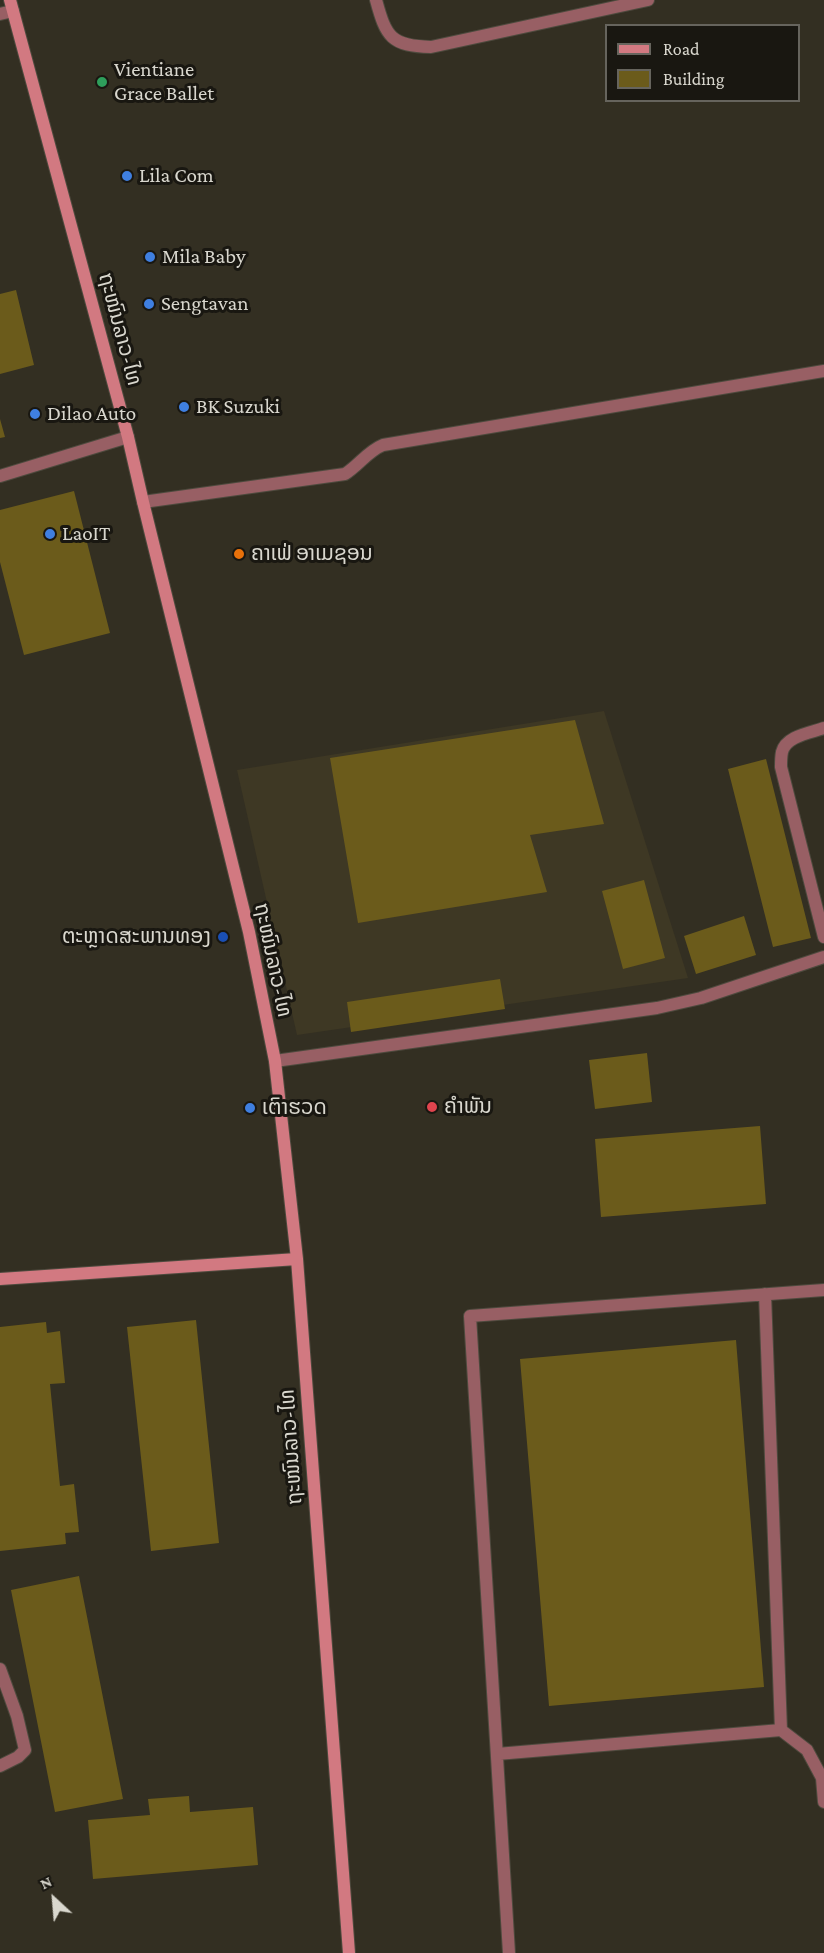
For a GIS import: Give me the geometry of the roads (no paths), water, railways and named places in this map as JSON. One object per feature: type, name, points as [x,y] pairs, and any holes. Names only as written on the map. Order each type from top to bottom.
[{"type":"street","points":[[376,0],[382,22],[390,35],[399,43],[431,48],[648,0]]},
{"type":"street","points":[[0,14],[12,5]]},
{"type":"street","name":"ຖະໜົນລາວ-ໄທ","points":[[12,5],[128,437],[142,502],[249,932],[275,1061],[297,1259],[350,1953]]},
{"type":"street","points":[[142,502],[345,474],[376,447],[383,445],[824,371]]},
{"type":"street","points":[[0,476],[128,437]]},
{"type":"street","points":[[824,729],[787,743],[782,752],[781,767],[824,938]]},
{"type":"street","points":[[275,1061],[657,1008],[711,995],[824,957]]},
{"type":"street","points":[[0,1280],[297,1259]]},
{"type":"street","points":[[509,1953],[470,1316],[824,1290]]},
{"type":"street","points":[[765,1294],[781,1730]]},
{"type":"street","points":[[0,1669],[17,1716],[25,1750],[18,1757],[0,1766]]},
{"type":"street","points":[[497,1754],[781,1730],[807,1750],[822,1778],[824,1802]]},
{"type":"place","name":"Vientiane Grace Ballet","points":[[102,82]]},
{"type":"place","name":"Lila Com","points":[[127,176]]},
{"type":"place","name":"Mila Baby","points":[[150,257]]},
{"type":"place","name":"Sengtavan","points":[[149,304]]},
{"type":"place","name":"BK Suzuki","points":[[184,407]]},
{"type":"place","name":"Dilao Auto","points":[[35,414]]},
{"type":"place","name":"LaoIT","points":[[50,534]]},
{"type":"place","name":"ຄາເຟ່ ອາເມຊອນ","points":[[239,554]]},
{"type":"place","name":"ຕະຫຼາດສະພານທອງ","points":[[223,937]]},
{"type":"place","name":"ຄໍາພັນ","points":[[432,1107]]},
{"type":"place","name":"ເຕົາຮວດ","points":[[250,1108]]}]
